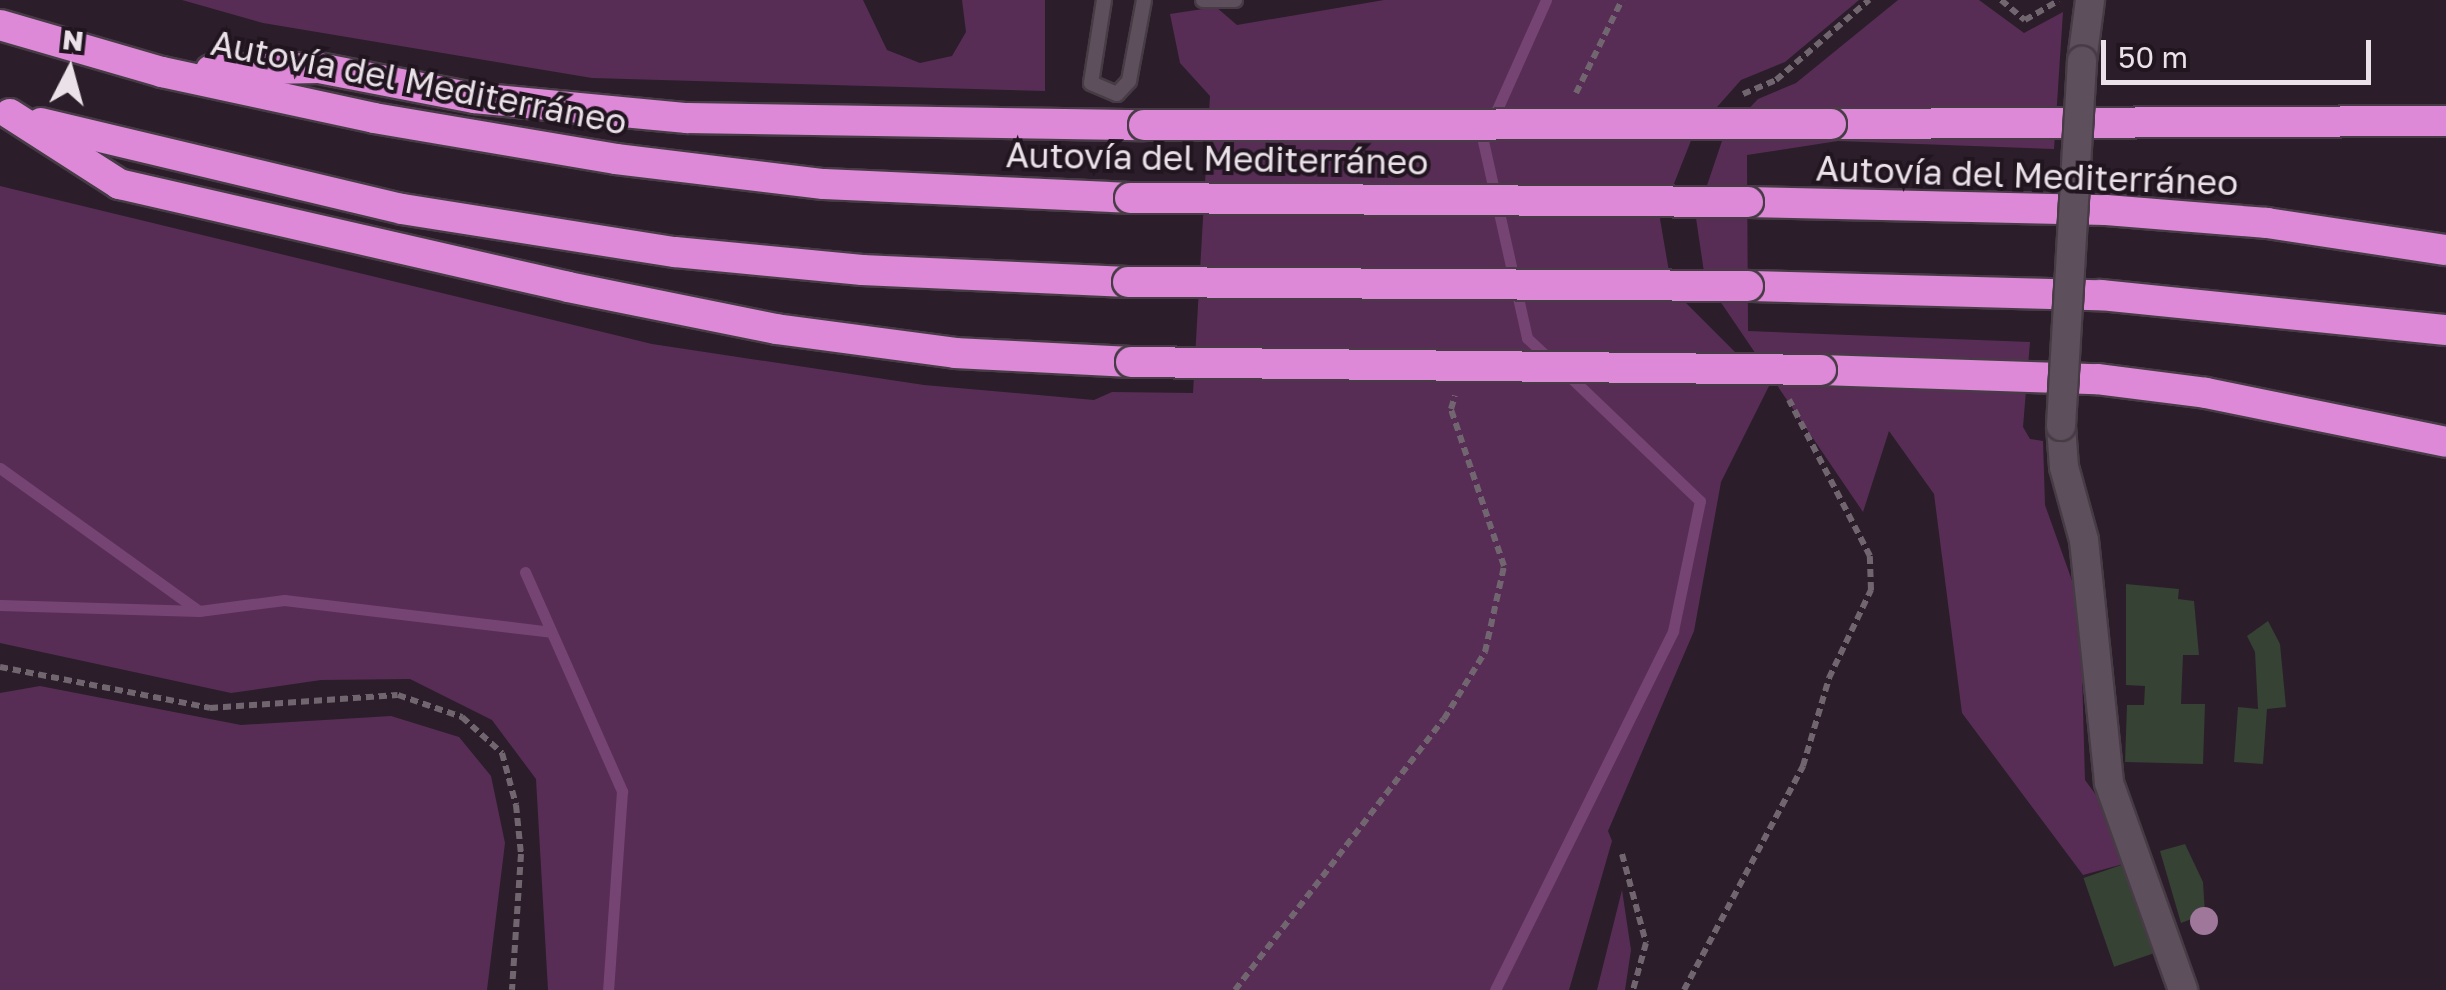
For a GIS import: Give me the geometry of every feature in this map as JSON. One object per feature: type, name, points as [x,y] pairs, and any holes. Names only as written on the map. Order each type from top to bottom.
[{"type":"highway","name":"Autovía del Mediterráneo","points":[[0,25],[162,72],[374,118],[616,159],[824,184],[1130,198],[1748,202],[2106,210],[2268,223],[2446,250]]},
{"type":"highway","points":[[162,72],[319,68],[474,98],[687,118],[1144,125],[2446,121]]},
{"type":"highway","points":[[5,113],[402,209],[675,252],[862,270],[1128,282],[1748,286],[2101,294],[2446,330]]},
{"type":"highway","points":[[5,113],[119,184],[568,287],[776,329],[955,353],[1131,362],[1821,370],[2097,380],[2206,393],[2446,442]]},
{"type":"street","points":[[2090,0],[2082,61],[2061,426],[2064,467],[2084,540],[2109,783],[2183,990]]},
{"type":"lane","points":[[1104,0],[1091,83],[1117,94],[1129,81],[1144,0]]},
{"type":"lane","points":[[1203,0],[1234,0]]},
{"type":"path","points":[[1568,108],[1622,0]]},
{"type":"path","points":[[1738,99],[1749,88],[1776,80],[1869,0]]},
{"type":"path","points":[[2001,0],[2025,20],[2058,0]]},
{"type":"path","points":[[1684,990],[1803,766],[1829,678],[1872,590],[1870,556],[1782,386]]},
{"type":"path","points":[[1235,990],[1444,719],[1485,652],[1504,566],[1451,409],[1456,390]]},
{"type":"path","points":[[0,667],[210,708],[398,696],[462,717],[502,753],[516,804],[520,854],[512,990]]},
{"type":"path","points":[[1622,854],[1646,943],[1634,990]]},
{"type":"shaded area","points":[[182,0],[863,0],[887,50],[920,63],[952,56],[966,32],[962,0],[1045,0],[1045,91],[592,78],[263,23]]},
{"type":"shaded area","points":[[1384,0],[1859,0],[1785,62],[1741,80],[1694,133],[1660,219],[1672,289],[1769,386],[1721,482],[1694,631],[1608,831],[1612,841],[1569,990],[548,990],[536,779],[492,720],[410,679],[321,680],[231,693],[0,643],[0,186],[652,344],[924,385],[1094,400],[1112,392],[1193,393],[1210,96],[1180,63],[1170,14],[1216,7],[1237,25]]},
{"type":"shaded area","points":[[1898,0],[1979,0],[2024,33],[2063,12],[2054,149],[1838,141],[1747,155],[1748,331],[2030,342],[2023,427],[2030,439],[2043,441],[2045,505],[2080,603],[2085,780],[2111,815],[2127,863],[2083,875],[1962,713],[1934,494],[1889,431],[1863,512],[1705,279],[1696,218],[1724,135],[1758,99],[1796,83]]},
{"type":"shaded area","points":[[40,686],[241,725],[391,716],[459,737],[491,776],[505,843],[487,990],[0,990],[0,693]]},
{"type":"shaded area","points":[[1622,890],[1631,950],[1625,990],[1597,990]]},
{"type":"building","points":[[2126,584],[2179,589],[2178,599],[2194,601],[2199,655],[2183,655],[2181,704],[2205,704],[2203,764],[2125,762],[2127,705],[2144,705],[2145,686],[2126,685]]},
{"type":"building","points":[[2268,621],[2280,644],[2286,707],[2267,709],[2263,764],[2234,762],[2238,707],[2258,709],[2255,652],[2247,636]]},
{"type":"building","points":[[2185,844],[2203,882],[2205,914],[2181,923],[2160,851]]},
{"type":"building","points":[[2127,863],[2158,952],[2114,967],[2084,878]]},
{"type":"waterway","points":[[1546,0],[1483,141],[1527,338],[1552,361]]},
{"type":"waterway","points":[[1495,990],[1673,631],[1700,501],[1566,373]]},
{"type":"waterway","points":[[0,468],[199,611]]},
{"type":"waterway","points":[[525,572],[622,791],[608,990]]},
{"type":"waterway","points":[[0,605],[199,611],[284,600],[551,632]]}]
